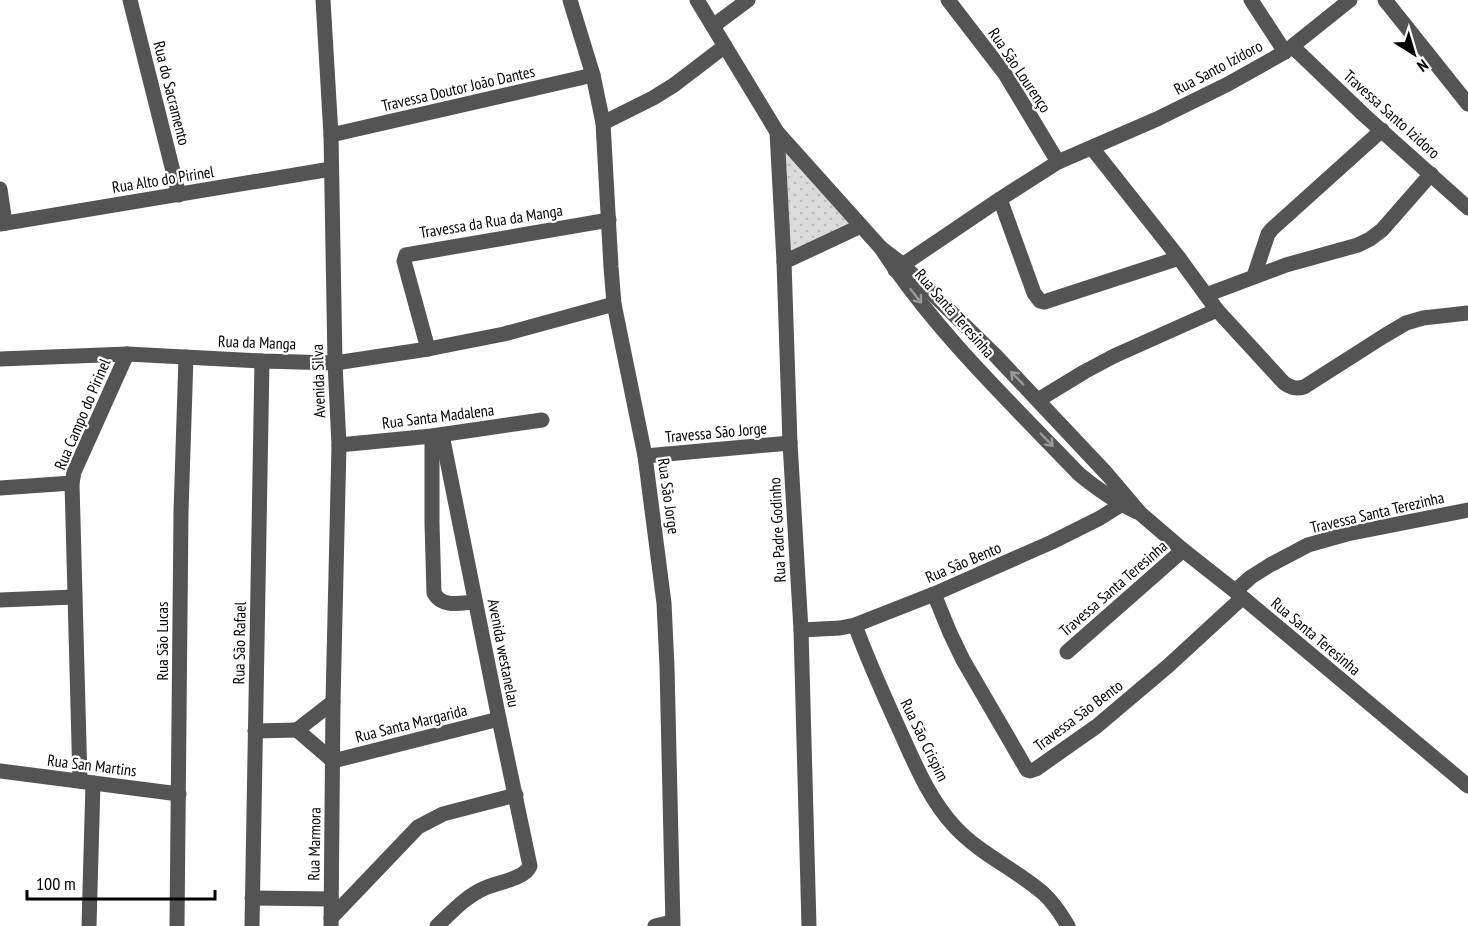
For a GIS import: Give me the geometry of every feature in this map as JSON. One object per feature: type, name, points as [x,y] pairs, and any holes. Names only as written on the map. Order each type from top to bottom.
[{"type":"street","name":"Rua do Sacramento","points":[[130,0],[178,195]]},
{"type":"street","name":"Avenida Silva","points":[[323,0],[331,135],[335,363],[339,445],[333,761]]},
{"type":"street","name":"Rua São Jorge","points":[[570,0],[593,75],[603,123],[614,304],[645,456],[658,545],[664,603],[668,690],[673,924]]},
{"type":"street","name":"Rua Santa Teresinha","points":[[697,0],[777,132],[899,267],[994,354],[1038,400],[1125,502]]},
{"type":"street","points":[[713,26],[748,0]]},
{"type":"street","name":"Rua São Lourenço","points":[[948,0],[1005,74],[1058,162]]},
{"type":"street","name":"Travessa Santo Izidoro","points":[[1251,0],[1289,50],[1468,208]]},
{"type":"street","name":"Rua Santo Izidoro","points":[[899,267],[1058,162],[1157,119],[1289,50],[1350,0]]},
{"type":"street","points":[[1384,0],[1468,104]]},
{"type":"street","points":[[603,123],[674,85],[725,46]]},
{"type":"street","name":"Travessa Doutor João Dantes","points":[[331,135],[593,75]]},
{"type":"street","points":[[1254,276],[1268,234],[1272,229],[1382,130]]},
{"type":"street","name":"Rua Padre Godinho","points":[[777,132],[790,443],[801,630],[809,926]]},
{"type":"street","points":[[1092,148],[1217,310],[1290,388],[1304,387],[1406,323],[1423,318],[1468,313]]},
{"type":"street","name":"Rua Alto do Pirinel","points":[[2,223],[331,169]]},
{"type":"street","points":[[1206,295],[1286,265],[1358,245],[1370,239],[1382,230],[1431,174]]},
{"type":"street","points":[[0,189],[2,223]]},
{"type":"street","points":[[1000,199],[1034,293],[1040,301],[1044,302],[1179,258]]},
{"type":"street","name":"Travessa da Rua da Manga","points":[[428,349],[404,261],[406,255],[609,220]]},
{"type":"street","points":[[784,262],[861,226]]},
{"type":"street","name":"Rua Santa Teresinha","points":[[899,267],[922,303],[957,344],[1079,474],[1095,487],[1125,502],[1141,514],[1468,786]]},
{"type":"street","name":"Rua da Manga","points":[[0,359],[127,354],[335,363],[428,349],[504,334],[614,304]]},
{"type":"street","points":[[1038,400],[1114,356],[1217,310]]},
{"type":"street","name":"Rua Campo do Pirinel","points":[[89,926],[86,782],[74,597],[72,483],[74,472],[127,354]]},
{"type":"street","name":"Rua São Lucas","points":[[177,926],[181,512],[186,357]]},
{"type":"street","name":"Rua São Rafael","points":[[252,926],[262,361]]},
{"type":"street","name":"Rua Santa Madalena","points":[[339,445],[437,436],[542,420]]},
{"type":"street","points":[[437,436],[432,523],[434,593],[436,598],[447,603],[475,602]]},
{"type":"street","name":"Avenida westanelau","points":[[437,436],[475,602],[530,866],[523,875],[484,888],[470,896],[437,926]]},
{"type":"street","name":"Travessa São Jorge","points":[[645,456],[790,443]]},
{"type":"street","points":[[0,488],[72,483]]},
{"type":"street","name":"Rua São Bento","points":[[801,630],[855,625],[934,594],[1052,542],[1100,518],[1125,502]]},
{"type":"street","name":"Travessa Santa Terezinha","points":[[1239,594],[1251,577],[1308,545],[1358,532],[1468,510]]},
{"type":"street","name":"Travessa Santa Teresinha","points":[[1067,652],[1183,550]]},
{"type":"street","name":"Travessa São Bento","points":[[934,594],[963,660],[1005,735],[1027,770],[1030,771],[1097,726],[1168,666],[1239,594]]},
{"type":"street","points":[[0,600],[74,597]]},
{"type":"street","name":"Rua São Crispim","points":[[855,625],[868,662],[923,781],[941,808],[955,826],[973,843],[1043,893],[1054,904],[1068,926]]},
{"type":"street","points":[[255,731],[297,730],[333,702]]},
{"type":"street","name":"Rua Santa Margarida","points":[[333,761],[499,719]]},
{"type":"street","points":[[297,730],[333,761]]},
{"type":"street","name":"Rua Marmora","points":[[331,922],[333,761]]},
{"type":"street","name":"Rua San Martins","points":[[0,771],[179,794]]},
{"type":"street","points":[[331,922],[418,826],[443,814],[516,795]]},
{"type":"street","points":[[252,898],[331,899]]},
{"type":"street","points":[[655,926],[673,924]]},
{"type":"shaded area","points":[[783,145],[854,223],[787,256]]}]
